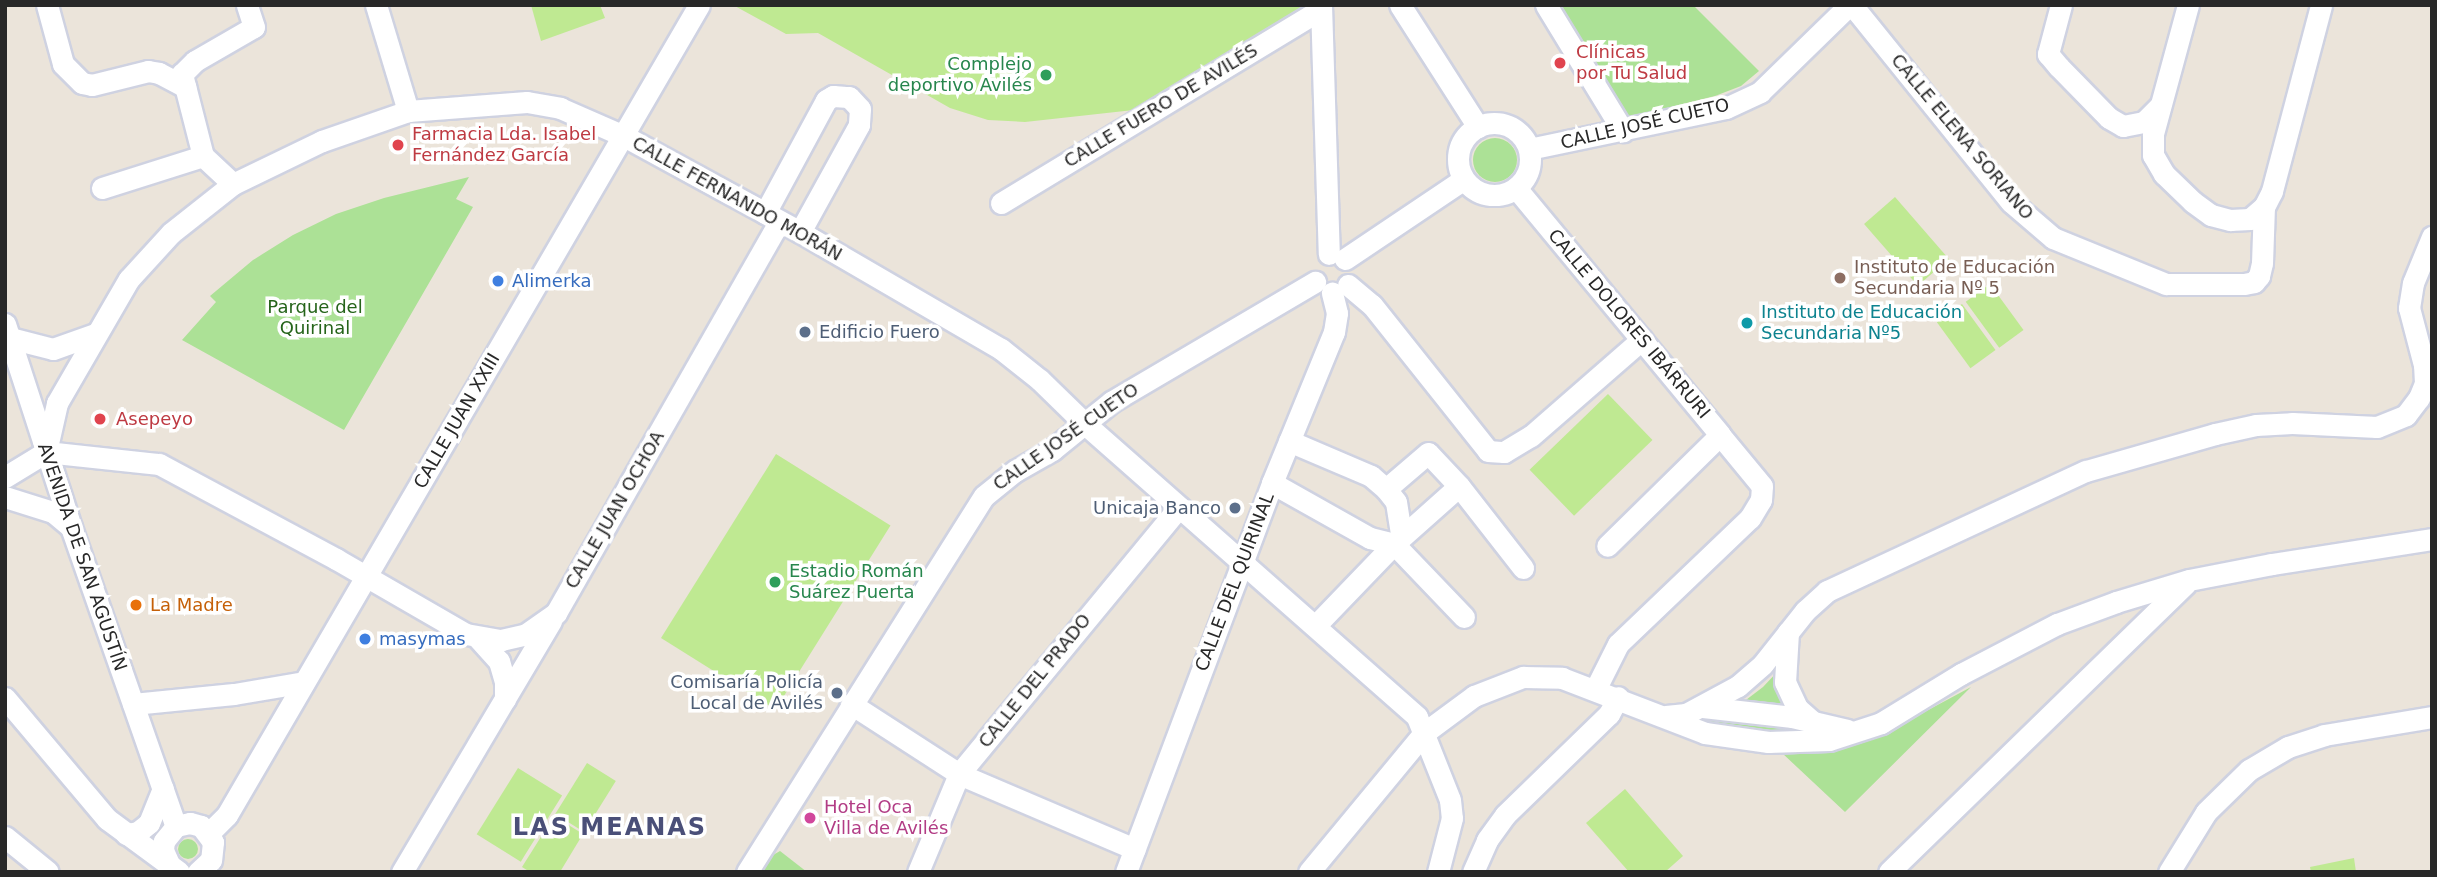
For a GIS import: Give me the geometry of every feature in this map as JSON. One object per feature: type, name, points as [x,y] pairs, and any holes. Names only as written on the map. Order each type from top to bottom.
[{"type":"street","points":[[47,5],[63,64],[82,83],[92,85],[148,71],[159,73],[185,87]]},
{"type":"street","points":[[233,184],[203,156],[182,74],[195,61],[254,27],[247,5]]},
{"type":"street","points":[[376,5],[408,111]]},
{"type":"street","name":"CALLE JUAN XXIII","points":[[201,871],[212,842],[304,682],[699,5]]},
{"type":"street","points":[[1400,5],[1478,127]]},
{"type":"street","points":[[1546,5],[1623,131]]},
{"type":"street","name":"CALLE JOSÉ CUETO","points":[[1529,149],[1726,108],[1760,92],[1851,5]]},
{"type":"street","name":"CALLE ELENA SORIANO","points":[[1851,5],[2011,202],[2053,238],[2166,284],[2244,284],[2254,282],[2259,276],[2264,207]]},
{"type":"street","points":[[2061,5],[2048,54],[2059,67],[2109,118],[2123,126],[2144,122],[2160,106]]},
{"type":"street","points":[[2188,5],[2153,134],[2153,155],[2164,174],[2193,202],[2211,215],[2231,220],[2250,219],[2264,207],[2272,191],[2321,5]]},
{"type":"street","name":"CALLE FUERO DE AVILÉS","points":[[1001,203],[1321,7],[1337,256],[1352,271],[1332,287]]},
{"type":"street","name":"CALLE JUAN OCHOA","points":[[46,452],[159,464],[443,622],[478,638],[501,640],[526,634],[556,613],[772,217],[826,100],[833,96],[849,97],[860,109],[859,125],[800,232]]},
{"type":"street","name":"CALLE FERNANDO MORÁN","points":[[46,452],[57,402],[129,279],[172,233],[233,184],[322,141],[408,111],[527,102],[560,108],[624,136],[800,232],[1001,349],[1059,397],[1084,423],[1316,625],[1417,718],[1450,800],[1452,818],[1438,872]]},
{"type":"street","points":[[1501,124],[1514,129],[1529,149],[1529,169],[1516,188],[1500,195],[1487,195],[1472,188],[1464,179],[1458,155],[1464,140],[1478,127],[1501,124]]},
{"type":"street","points":[[102,188],[203,156]]},
{"type":"street","points":[[1464,179],[1337,256],[1316,262],[1313,274],[1332,287],[1373,305],[1488,451],[1504,452],[1531,436],[1642,339]]},
{"type":"street","name":"CALLE DOLORES IBÁRRURI","points":[[1516,188],[1720,435],[1607,546]]},
{"type":"street","points":[[1666,716],[1686,714],[1703,707],[1747,678],[1763,664],[1805,611],[1827,591],[2086,471],[2190,440],[2256,425],[2292,423],[2365,428],[2390,424],[2406,415],[2419,398],[2425,383],[2424,365],[2409,308],[2413,283],[2432,237]]},
{"type":"street","name":"CALLE JOSÉ CUETO","points":[[747,872],[984,496],[1015,471],[1052,450],[1111,402],[1332,287]]},
{"type":"street","name":"CALLE DEL QUIRINAL","points":[[1126,872],[1272,483],[1334,332],[1337,313],[1332,287]]},
{"type":"street","points":[[7,331],[53,349],[95,334]]},
{"type":"street","name":"AVENIDA DE SAN AGUSTÍN","points":[[7,331],[71,527],[163,789],[172,830],[163,850],[174,869]]},
{"type":"street","points":[[1596,688],[1618,644],[1750,518],[1761,500],[1762,486],[1720,435]]},
{"type":"street","points":[[1289,441],[1371,476],[1386,489],[1396,502],[1397,539],[1464,617]]},
{"type":"street","points":[[5,477],[46,452]]},
{"type":"street","points":[[1386,489],[1429,453],[1459,486],[1523,568]]},
{"type":"street","points":[[1272,483],[1370,538],[1397,539]]},
{"type":"street","points":[[1316,625],[1397,539],[1459,486]]},
{"type":"street","points":[[5,497],[53,512],[71,527]]},
{"type":"street","name":"CALLE DEL PRADO","points":[[918,872],[959,774],[1179,506]]},
{"type":"street","points":[[1309,872],[1424,733],[1474,696],[1523,677],[1562,678],[1596,688],[1705,733],[1768,742],[1829,740],[1881,723],[1961,674],[2057,624],[2116,602],[2189,580],[2272,564],[2432,540]]},
{"type":"street","points":[[1889,872],[2189,580]]},
{"type":"street","points":[[2116,602],[2132,637]]},
{"type":"street","points":[[402,872],[556,613]]},
{"type":"street","points":[[1788,632],[1786,682],[1797,708],[1814,723]]},
{"type":"street","points":[[478,638],[499,661],[505,682],[505,699]]},
{"type":"street","points":[[133,704],[234,694],[304,682]]},
{"type":"street","points":[[1474,872],[1487,840],[1505,815],[1601,722],[1618,697]]},
{"type":"street","points":[[5,698],[107,819],[174,869]]},
{"type":"street","points":[[851,704],[959,774],[1135,849]]},
{"type":"street","points":[[1703,707],[1757,711],[1854,730]]},
{"type":"street","points":[[2169,872],[2206,812],[2249,770],[2288,747],[2324,735],[2432,717]]},
{"type":"street","points":[[126,834],[138,832],[149,823],[163,789]]},
{"type":"street","points":[[126,834],[145,837],[190,823],[212,842],[224,872]]},
{"type":"street","points":[[5,837],[48,872]]},
{"type":"green space","points":[[531,5],[600,5],[605,18],[541,41]]},
{"type":"green space","name":"Complejo deportivo Avilés","points":[[733,5],[1308,5],[1161,107],[1025,122],[988,120],[950,108],[818,33],[786,34]]},
{"type":"green space","points":[[1558,5],[1693,5],[1759,71],[1741,86],[1715,96],[1630,117],[1624,113]]},
{"type":"green space","points":[[1495,138],[1504,139],[1511,144],[1516,151],[1516,169],[1511,176],[1504,181],[1495,182],[1486,181],[1479,176],[1474,169],[1473,160],[1474,151],[1479,144],[1486,139]]},
{"type":"green space","name":"Parque del Quirinal","points":[[469,177],[456,199],[473,207],[344,430],[182,340],[216,302],[210,296],[253,260],[293,235],[336,214],[384,198]]},
{"type":"green space","points":[[1895,197],[1949,259],[1918,286],[1864,224]]},
{"type":"green space","points":[[1990,284],[2024,330],[1999,348],[1966,302]]},
{"type":"green space","points":[[1962,304],[1996,350],[1970,368],[1937,322]]},
{"type":"green space","points":[[1608,394],[1652,440],[1574,516],[1530,470]]},
{"type":"green space","name":"Estadio Román Suárez Puerta","points":[[776,454],[890,526],[775,710],[661,638]]},
{"type":"green space","points":[[1780,669],[1796,712],[1742,703],[1763,687]]},
{"type":"green space","points":[[1971,687],[1845,812],[1782,753],[1878,737]]},
{"type":"green space","points":[[1726,713],[1836,733],[1803,736],[1702,726]]},
{"type":"green space","points":[[587,763],[616,781],[584,832],[555,814]]},
{"type":"green space","points":[[518,768],[562,796],[521,862],[477,834]]},
{"type":"green space","points":[[1625,789],[1683,856],[1665,872],[1629,872],[1586,823]]},
{"type":"green space","points":[[554,816],[583,834],[560,872],[530,872],[522,867]]},
{"type":"green space","points":[[188,839],[195,842],[198,849],[195,856],[188,859],[181,856],[178,849],[181,842]]},
{"type":"green space","points":[[780,851],[807,872],[760,872],[761,862]]},
{"type":"green space","points":[[2354,858],[2356,872],[2311,872],[2310,867]]},
{"type":"place","name":"Clínicas por Tu Salud","points":[[1560,63]]},
{"type":"place","name":"Complejo deportivo Avilés","points":[[1046,75]]},
{"type":"place","name":"Farmacia Lda. Isabel Fernández García","points":[[398,145]]},
{"type":"place","name":"Instituto de Educación Secundaria Nº 5","points":[[1840,278]]},
{"type":"place","name":"Alimerka","points":[[498,281]]},
{"type":"place","name":"Instituto de Educación Secundaria Nº5","points":[[1747,323]]},
{"type":"place","name":"Edificio Fuero","points":[[805,332]]},
{"type":"place","name":"Asepeyo","points":[[100,419]]},
{"type":"place","name":"Unicaja Banco","points":[[1235,508]]},
{"type":"place","name":"Estadio Román Suárez Puerta","points":[[775,582]]},
{"type":"place","name":"La Madre","points":[[136,605]]},
{"type":"place","name":"masymas","points":[[365,639]]},
{"type":"place","name":"Comisaría Policía Local de Avilés","points":[[837,693]]},
{"type":"place","name":"Hotel Oca Villa de Avilés","points":[[810,818]]},
{"type":"district","name":"LAS MEANAS","points":[[610,828]]}]
